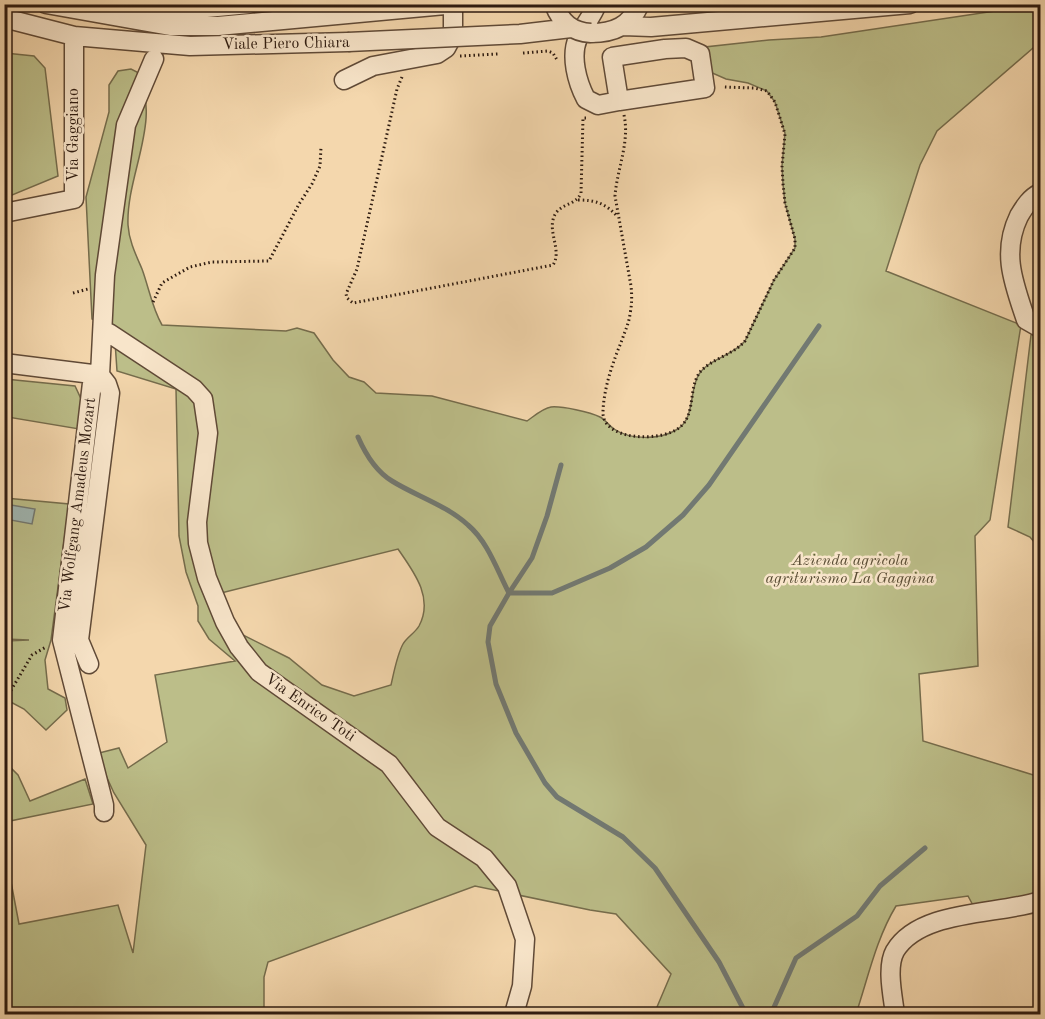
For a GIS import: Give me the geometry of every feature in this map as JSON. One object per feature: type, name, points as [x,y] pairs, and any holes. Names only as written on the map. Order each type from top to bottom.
[{"type":"street","name":"Viale Piero Chiara","points":[[46,4],[170,26],[218,26],[454,5]]},
{"type":"street","name":"Viale Piero Chiara","points":[[118,16],[249,4]]},
{"type":"street","points":[[554,4],[559,16],[571,28]]},
{"type":"street","points":[[597,4],[578,39],[575,50],[577,72],[586,99],[598,105],[705,88],[700,54],[686,48],[612,57],[619,101]]},
{"type":"street","points":[[622,26],[634,15],[640,4]]},
{"type":"street","name":"Viale Piero Chiara","points":[[4,18],[74,36],[190,46],[520,34],[571,28],[580,32],[602,33],[622,26],[651,27],[910,4]]},
{"type":"street","points":[[344,80],[373,66],[437,54],[446,48],[453,35],[454,5]]},
{"type":"street","name":"Via Gaggiano","points":[[4,213],[74,199],[74,36]]},
{"type":"street","name":"Via Wolfgang Amadeus Mozart","points":[[104,812],[62,640],[92,383],[100,375],[105,275],[126,125],[154,59]]},
{"type":"street","points":[[1041,193],[1033,196],[1017,222],[1011,238],[1010,260],[1026,320],[1041,328]]},
{"type":"street","name":"Via Enrico Toti","points":[[104,331],[194,389],[203,399],[208,433],[197,522],[198,543],[207,578],[225,622],[239,647],[259,672],[389,764],[437,827],[484,858],[507,886],[525,939],[522,986],[514,1014]]},
{"type":"street","points":[[4,363],[100,375],[110,393],[79,640],[89,664]]},
{"type":"street","points":[[895,1014],[890,974],[894,951],[910,934],[939,920],[1026,906],[1041,901]]},
{"type":"path","points":[[518,53],[548,51],[556,56],[558,64]]},
{"type":"path","points":[[456,57],[508,53]]},
{"type":"path","points":[[402,76],[397,89],[357,269],[346,294],[349,301],[353,303],[553,265],[556,259],[552,224],[555,214],[562,207],[578,200],[603,203],[618,217]]},
{"type":"path","points":[[619,101],[624,112],[626,128],[616,181],[618,217],[631,286],[631,313],[610,374],[603,414],[609,426],[627,435],[640,437],[664,435],[682,426],[687,418],[693,390],[701,370],[739,348],[745,341],[774,280],[795,248],[783,184],[785,134],[775,102],[767,91],[754,88],[705,88]]},
{"type":"path","points":[[578,200],[581,193],[583,118],[579,109]]},
{"type":"path","points":[[583,118],[590,118]]},
{"type":"path","points":[[153,302],[162,283],[190,267],[212,262],[269,261],[320,166],[321,147]]},
{"type":"path","points":[[4,702],[32,655],[49,646]]},
{"type":"green space","name":"Azienda agricola agriturismo La Gaggina","points":[[1015,8],[1030,10],[1040,16],[1040,42],[937,131],[920,165],[886,271],[1021,325],[990,520],[975,536],[978,666],[919,674],[923,741],[1040,777],[1040,896],[975,909],[968,896],[896,906],[878,945],[856,1014],[654,1014],[671,974],[616,914],[475,886],[268,962],[264,977],[264,1014],[5,1014],[4,845],[19,924],[118,905],[133,953],[146,845],[114,793],[102,767],[99,753],[119,748],[128,768],[167,742],[155,675],[235,661],[209,639],[198,621],[198,606],[186,572],[179,536],[176,389],[117,371],[114,327],[92,319],[86,197],[109,112],[109,85],[118,71],[131,69],[137,72],[144,90],[145,128],[132,186],[128,225],[133,248],[162,325],[286,331],[297,328],[314,333],[333,360],[349,377],[364,382],[376,393],[432,396],[527,421],[548,408],[569,408],[600,417],[621,433],[636,437],[654,437],[662,436],[682,426],[689,413],[698,376],[707,365],[745,341],[774,280],[795,248],[783,184],[785,133],[775,102],[767,91],[710,72],[705,47],[821,37]],"holes":[[[398,549],[420,586],[423,595],[423,616],[419,626],[401,648],[391,685],[354,696],[322,685],[289,658],[237,632],[217,594]]]},
{"type":"green space","points":[[5,53],[34,56],[45,68],[58,176],[5,198]]},
{"type":"green space","points":[[1040,331],[1040,549],[1030,537],[1008,527],[1031,335]]},
{"type":"green space","points":[[5,379],[75,386],[82,401],[79,429],[8,417],[5,432]]},
{"type":"green space","points":[[5,498],[69,504],[51,640],[45,660],[48,689],[65,698],[67,710],[46,730],[24,709],[5,699],[5,641],[29,640],[5,639]]},
{"type":"green space","points":[[4,761],[18,775],[30,801],[85,779],[93,804],[5,822]]},
{"type":"water","points":[[5,504],[35,509],[32,524],[5,519]]},
{"type":"waterway","points":[[358,437],[381,473],[441,506],[475,532],[487,548],[509,593],[552,593],[610,568],[646,547],[683,515],[709,485],[819,326]]},
{"type":"waterway","points":[[561,465],[547,516],[532,558],[490,626],[488,642],[496,684],[516,733],[545,783],[557,797],[623,837],[655,868],[719,962],[746,1014]]},
{"type":"waterway","points":[[771,1014],[796,958],[857,916],[880,886],[925,848]]}]
